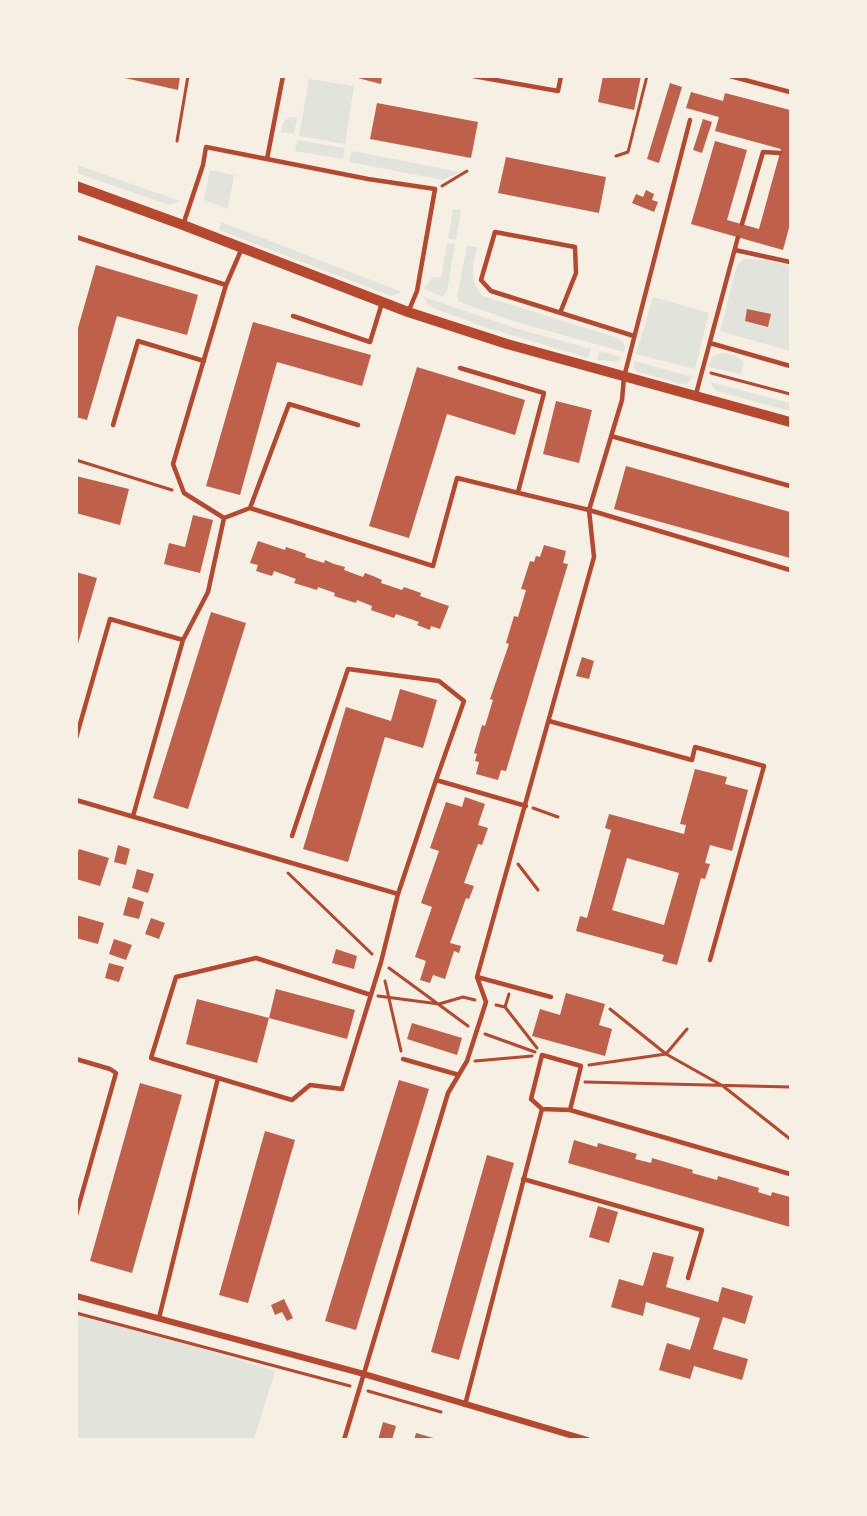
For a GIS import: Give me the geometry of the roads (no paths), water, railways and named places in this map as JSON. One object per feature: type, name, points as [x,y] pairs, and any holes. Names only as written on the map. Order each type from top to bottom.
[{"type":"street","points":[[76,186],[408,312],[507,344],[790,422]]},
{"type":"street","points":[[76,1296],[364,1374],[587,1440]]},
{"type":"lane","points":[[267,159],[283,76]]},
{"type":"lane","points":[[473,76],[558,91],[561,76]]},
{"type":"lane","points":[[730,76],[790,92]]},
{"type":"lane","points":[[344,1440],[448,1093],[467,1061],[486,1002],[477,977],[594,557],[589,510],[622,400],[624,377],[690,120]]},
{"type":"lane","points":[[183,225],[203,165],[206,147],[368,179],[435,189],[417,291],[408,312]]},
{"type":"lane","points":[[742,224],[763,152],[780,153]]},
{"type":"lane","points":[[560,313],[576,273],[575,246],[495,232],[481,280],[491,291],[560,313],[634,336]]},
{"type":"lane","points":[[76,237],[226,285]]},
{"type":"lane","points":[[695,396],[738,237]]},
{"type":"lane","points":[[224,518],[184,493],[173,464],[226,285],[242,248]]},
{"type":"lane","points":[[735,249],[790,262]]},
{"type":"lane","points":[[293,316],[370,342],[382,303]]},
{"type":"lane","points":[[113,425],[138,341],[204,361]]},
{"type":"lane","points":[[710,343],[790,366]]},
{"type":"lane","points":[[460,368],[544,393],[518,492]]},
{"type":"lane","points":[[250,508],[289,404],[358,425]]},
{"type":"lane","points":[[611,436],[790,486]]},
{"type":"lane","points":[[224,518],[250,508],[433,566],[457,478],[589,510],[790,570]]},
{"type":"lane","points":[[133,816],[183,640],[208,592],[224,518]]},
{"type":"lane","points":[[76,738],[110,619],[183,640]]},
{"type":"lane","points":[[292,836],[348,669],[439,681],[464,701],[398,894],[381,962],[371,995],[342,1089],[310,1085],[291,1100],[151,1058],[177,977],[256,958],[371,995]]},
{"type":"lane","points":[[549,721],[692,760],[695,747],[764,766],[710,960]]},
{"type":"lane","points":[[436,780],[526,806]]},
{"type":"lane","points":[[76,800],[398,894]]},
{"type":"lane","points":[[477,977],[550,997]]},
{"type":"lane","points":[[570,1110],[581,1066],[542,1055],[531,1099],[542,1109],[570,1110],[790,1174]]},
{"type":"lane","points":[[76,1059],[116,1073],[76,1215]]},
{"type":"lane","points":[[403,1059],[459,1075]]},
{"type":"lane","points":[[159,1318],[218,1078]]},
{"type":"lane","points":[[465,1405],[542,1109]]},
{"type":"lane","points":[[524,1179],[702,1230],[688,1278]]}]
